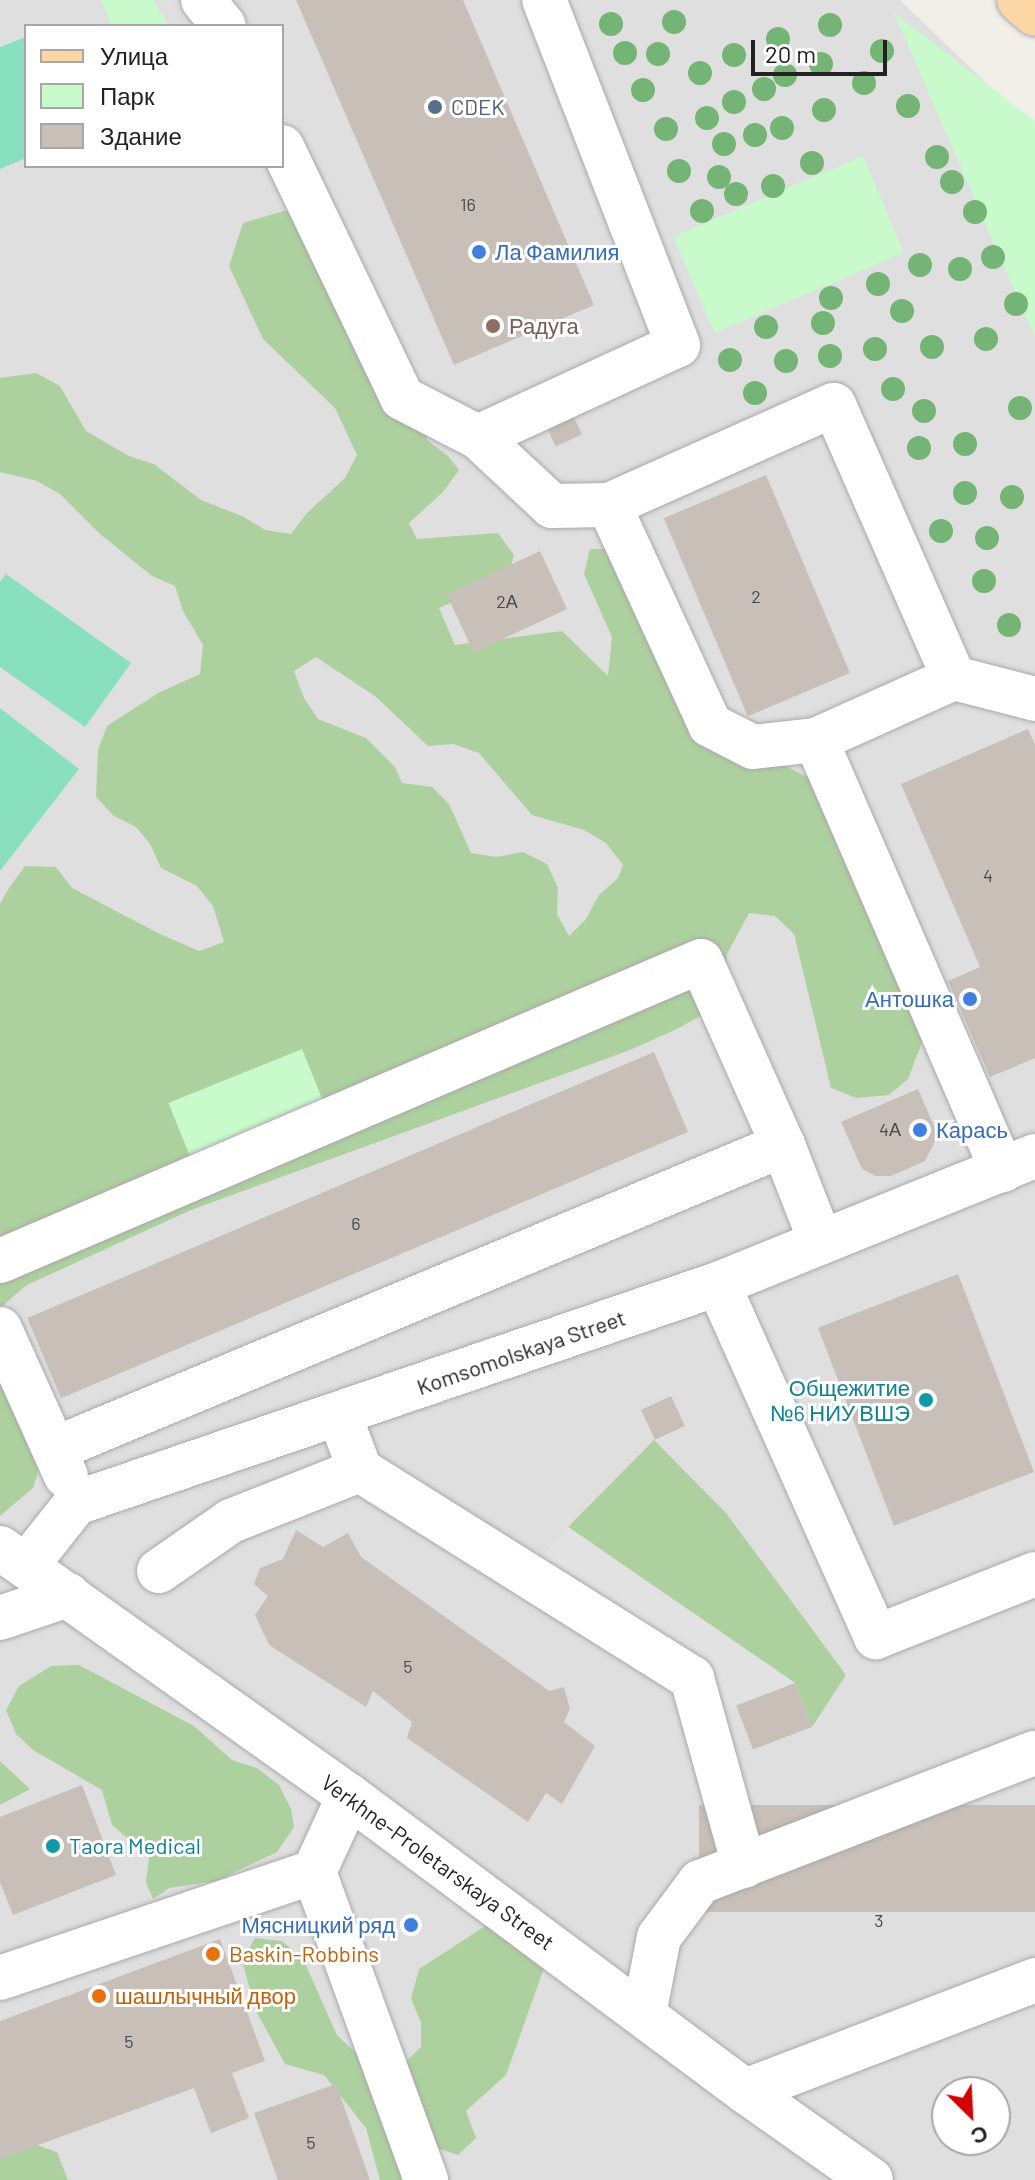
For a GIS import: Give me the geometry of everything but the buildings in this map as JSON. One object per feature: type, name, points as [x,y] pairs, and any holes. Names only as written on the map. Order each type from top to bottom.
[{"type":"main road","points":[[1019,0],[1035,14]]},
{"type":"street","points":[[203,0],[222,24]]},
{"type":"street","points":[[478,437],[678,345],[544,0]]},
{"type":"street","points":[[284,151],[402,398],[478,437],[552,506],[609,505],[834,405],[954,678]]},
{"type":"street","points":[[609,505],[710,725],[753,747],[816,740],[954,678],[1035,699]]},
{"type":"street","points":[[816,740],[1018,1163]]},
{"type":"street","points":[[0,1261],[701,961],[783,1145],[820,1240]]},
{"type":"street","points":[[57,1448],[783,1145]]},
{"type":"street","name":"Komsomolskaya Street","points":[[76,1503],[718,1284],[820,1240],[1018,1163]]},
{"type":"street","points":[[718,1284],[876,1637],[1035,1574]]},
{"type":"street","points":[[0,1329],[57,1448],[76,1503],[13,1557]]},
{"type":"street","points":[[339,1414],[360,1470],[692,1678],[744,1866]]},
{"type":"street","points":[[159,1571],[231,1521],[360,1470]]},
{"type":"street","name":"Verkhne-Proletarskaya Street","points":[[13,1557],[349,1796],[745,2091],[871,2180]]},
{"type":"street","points":[[0,1618],[68,1595]]},
{"type":"street","points":[[644,2014],[659,1937],[700,1882],[1035,1753]]},
{"type":"street","points":[[349,1796],[314,1872],[426,2180]]},
{"type":"street","points":[[0,1978],[314,1872]]},
{"type":"street","points":[[745,2091],[1035,1980]]},
{"type":"shaded area","points":[[0,0],[900,0],[1035,130],[1035,2180],[0,2180]]},
{"type":"shaded area","points":[[568,1527],[795,1683],[736,1705],[700,1707],[528,1574]]},
{"type":"green space","points":[[101,0],[153,0],[168,24],[111,24]]},
{"type":"green space","points":[[894,13],[1035,121],[1035,338]]},
{"type":"green space","points":[[24,38],[24,159],[0,169],[0,47]]},
{"type":"green space","points":[[863,156],[904,253],[714,333],[673,236]]},
{"type":"green space","points":[[284,211],[311,214],[426,415],[427,440],[448,456],[459,470],[443,492],[409,523],[417,539],[498,533],[514,555],[508,578],[439,608],[455,645],[562,631],[608,676],[612,637],[584,574],[590,549],[614,549],[668,657],[772,759],[817,782],[931,1019],[908,1079],[889,1095],[857,1098],[831,1088],[794,934],[775,916],[749,913],[727,954],[724,1003],[677,1029],[630,1050],[191,1210],[27,1285],[0,1308],[0,904],[9,888],[25,866],[56,867],[72,888],[160,934],[199,951],[224,942],[213,906],[197,886],[161,868],[150,844],[136,827],[114,816],[96,797],[98,750],[107,726],[158,693],[200,674],[203,645],[183,611],[175,586],[152,576],[100,534],[60,494],[37,481],[0,472],[0,378],[36,373],[60,386],[86,431],[129,456],[154,464],[201,500],[242,516],[265,530],[291,534],[307,513],[345,478],[357,455],[335,408],[263,339],[229,266],[243,223]],"holes":[[[316,657],[375,696],[428,746],[453,744],[479,753],[532,815],[584,830],[606,843],[623,865],[618,878],[599,895],[586,919],[569,936],[557,914],[558,888],[547,864],[523,852],[496,857],[471,853],[449,804],[432,787],[402,783],[395,767],[366,738],[318,719],[304,698],[294,671]]]},
{"type":"green space","points":[[6,574],[131,663],[85,727],[0,667],[0,582]]},
{"type":"green space","points":[[0,708],[79,769],[0,871]]},
{"type":"green space","points":[[302,1049],[325,1106],[191,1160],[168,1103]]},
{"type":"green space","points":[[0,1315],[49,1436],[33,1488],[0,1516]]},
{"type":"green space","points":[[654,1440],[726,1513],[846,1675],[812,1727],[795,1683],[568,1527]]},
{"type":"green space","points":[[79,1665],[194,1726],[232,1760],[257,1768],[279,1785],[291,1809],[294,1827],[277,1852],[216,1881],[169,1888],[153,1899],[146,1882],[149,1857],[112,1825],[102,1790],[33,1750],[16,1734],[6,1710],[19,1686],[51,1666]]},
{"type":"green space","points":[[0,1761],[30,1789],[0,1805]]},
{"type":"green space","points":[[490,1923],[544,1968],[506,2075],[466,2111],[476,2138],[458,2155],[434,2147],[428,2180],[380,2180],[366,2128],[324,2075],[285,2064],[256,2011],[242,1961],[255,1938],[282,1941],[303,1959],[337,2035],[356,2053],[380,2067],[402,2065],[421,2047],[421,2022],[411,1999],[419,1969]]},
{"type":"green space","points":[[34,2144],[57,2152],[68,2180],[0,2180],[0,2153]]},
{"type":"place","name":"CDEK","points":[[435,107]]},
{"type":"place","name":"Ла Фамилия","points":[[479,252]]},
{"type":"place","name":"Радуга","points":[[493,326]]},
{"type":"place","name":"Антошка","points":[[970,999]]},
{"type":"place","name":"Карась","points":[[920,1130]]},
{"type":"place","name":"Общежитие №6 НИУ ВШЭ","points":[[926,1400]]},
{"type":"place","name":"Taora Medical","points":[[53,1846]]},
{"type":"place","name":"Мясницкий ряд","points":[[411,1925]]},
{"type":"place","name":"Baskin-Robbins","points":[[213,1954]]},
{"type":"place","name":"шашлычный двор","points":[[99,1996]]}]
